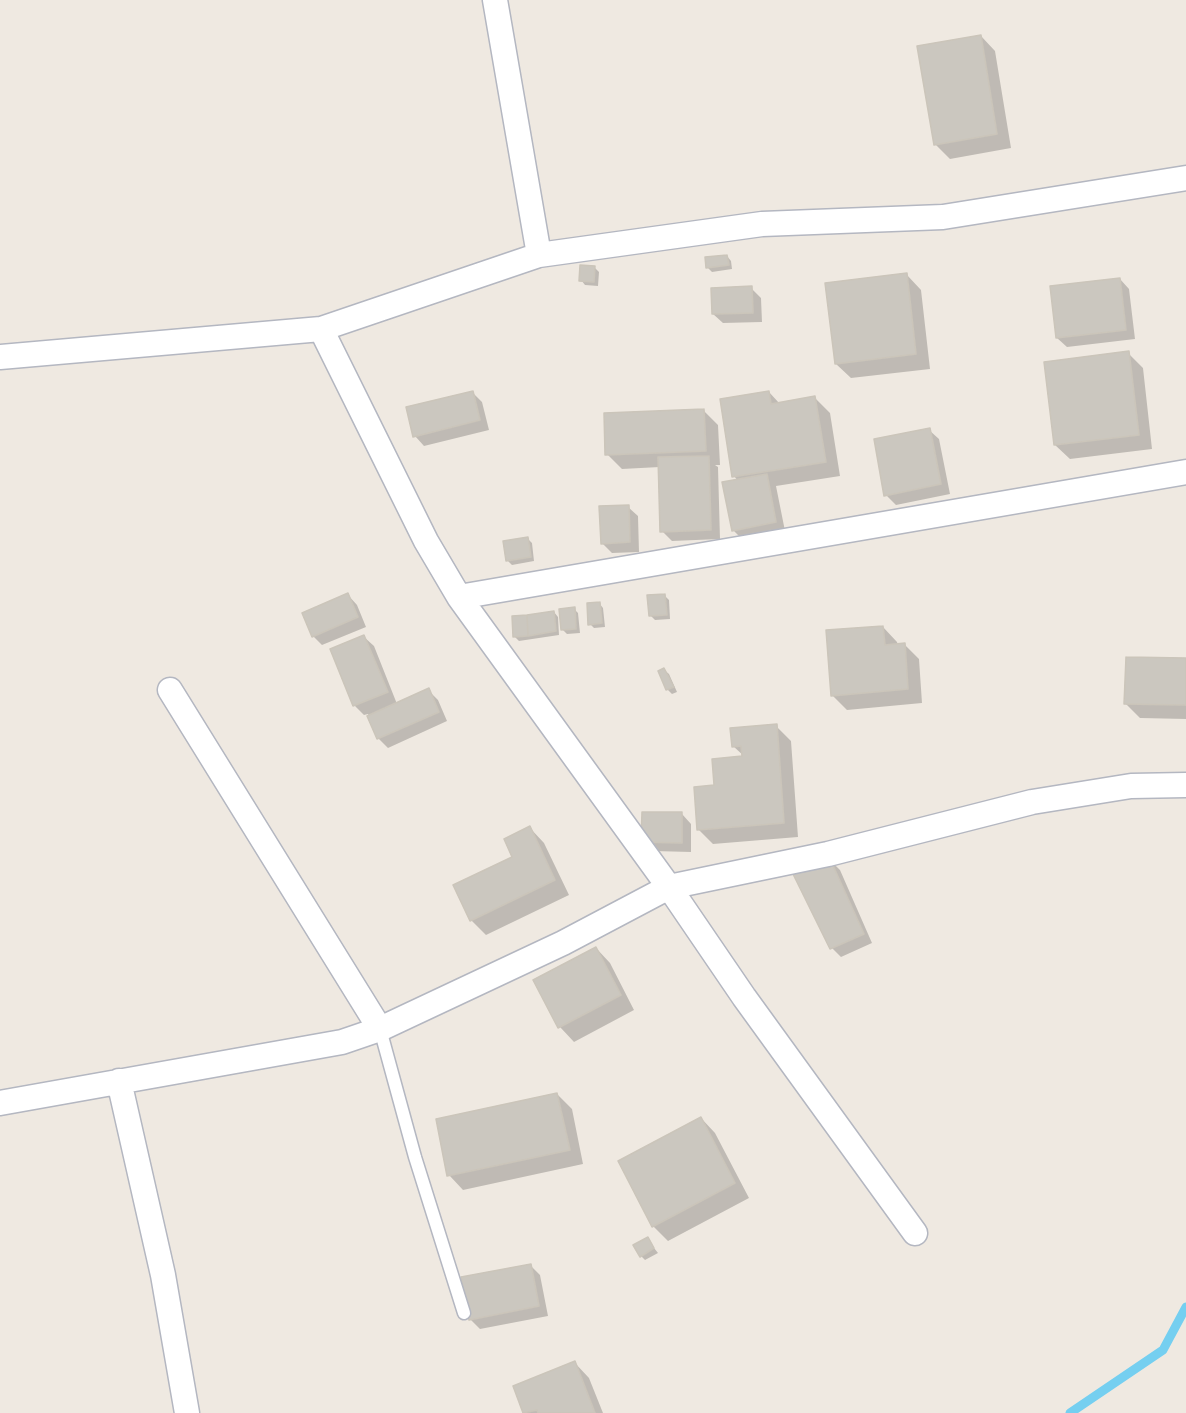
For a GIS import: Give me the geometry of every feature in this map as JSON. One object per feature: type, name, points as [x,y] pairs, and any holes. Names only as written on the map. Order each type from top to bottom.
[{"type":"street","points":[[495,0],[539,255]]},
{"type":"street","points":[[0,357],[321,329],[539,255],[762,224],[943,217],[1186,178]]},
{"type":"street","points":[[321,329],[426,541],[459,597],[915,1233]]},
{"type":"street","points":[[459,597],[1186,472]]},
{"type":"street","points":[[171,690],[380,1029]]},
{"type":"street","points":[[0,1103],[342,1042],[380,1029],[563,943],[669,887],[828,854],[1032,802],[1131,786],[1186,785]]},
{"type":"street","points":[[119,1081],[163,1275],[187,1413]]},
{"type":"lane","points":[[380,1029],[415,1158],[464,1313]]},
{"type":"building","points":[[981,35],[997,134],[934,145],[917,46]]},
{"type":"building","points":[[727,255],[729,265],[706,268],[705,257]]},
{"type":"building","points":[[580,265],[595,266],[594,282],[579,281]]},
{"type":"building","points":[[907,273],[916,354],[835,364],[825,283]]},
{"type":"building","points":[[1120,278],[1126,330],[1056,338],[1050,286]]},
{"type":"building","points":[[752,286],[753,313],[712,314],[711,288]]},
{"type":"building","points":[[1129,351],[1139,435],[1054,445],[1044,362]]},
{"type":"building","points":[[473,391],[480,420],[413,437],[406,407]]},
{"type":"building","points":[[769,391],[771,404],[815,396],[826,462],[732,477],[720,399]]},
{"type":"building","points":[[704,409],[706,451],[605,455],[604,413]]},
{"type":"building","points":[[930,428],[941,484],[884,496],[874,439]]},
{"type":"building","points":[[709,456],[711,530],[660,532],[658,457]]},
{"type":"building","points":[[767,474],[776,522],[732,531],[722,482]]},
{"type":"building","points":[[629,505],[630,542],[601,544],[599,506]]},
{"type":"building","points":[[528,537],[531,557],[506,561],[503,541]]},
{"type":"building","points":[[348,593],[358,617],[312,637],[302,613]]},
{"type":"building","points":[[665,594],[667,615],[649,616],[647,595]]},
{"type":"building","points":[[600,602],[602,623],[588,625],[587,603]]},
{"type":"building","points":[[575,607],[576,629],[561,630],[559,609]]},
{"type":"building","points":[[554,611],[556,631],[528,636],[527,615]]},
{"type":"building","points":[[527,615],[528,636],[513,637],[512,616]]},
{"type":"building","points":[[883,626],[885,645],[905,643],[908,689],[831,696],[826,630]]},
{"type":"building","points":[[364,635],[388,692],[353,706],[330,649]]},
{"type":"building","points":[[1126,657],[1186,658],[1186,705],[1124,704]]},
{"type":"building","points":[[664,668],[674,687],[666,690],[658,671]]},
{"type":"building","points":[[429,688],[439,712],[377,739],[367,716]]},
{"type":"building","points":[[777,724],[784,823],[697,830],[694,787],[714,785],[712,759],[742,756],[741,746],[732,747],[730,728]]},
{"type":"building","points":[[642,812],[682,812],[682,843],[641,842]]},
{"type":"building","points":[[530,826],[555,880],[470,921],[453,885],[512,857],[504,839]]},
{"type":"building","points":[[830,859],[864,934],[830,949],[792,872]]},
{"type":"building","points":[[596,947],[621,995],[558,1028],[533,980]]},
{"type":"building","points":[[557,1093],[570,1150],[447,1176],[436,1119]]},
{"type":"building","points":[[701,1117],[735,1183],[652,1227],[618,1161]]},
{"type":"building","points":[[648,1237],[654,1248],[640,1257],[633,1245]]},
{"type":"building","points":[[531,1264],[539,1306],[469,1320],[461,1277]]},
{"type":"building","points":[[575,1361],[595,1413],[538,1413],[537,1410],[523,1413],[513,1386]]},
{"type":"waterway","points":[[1070,1413],[1163,1350],[1186,1307]]}]
